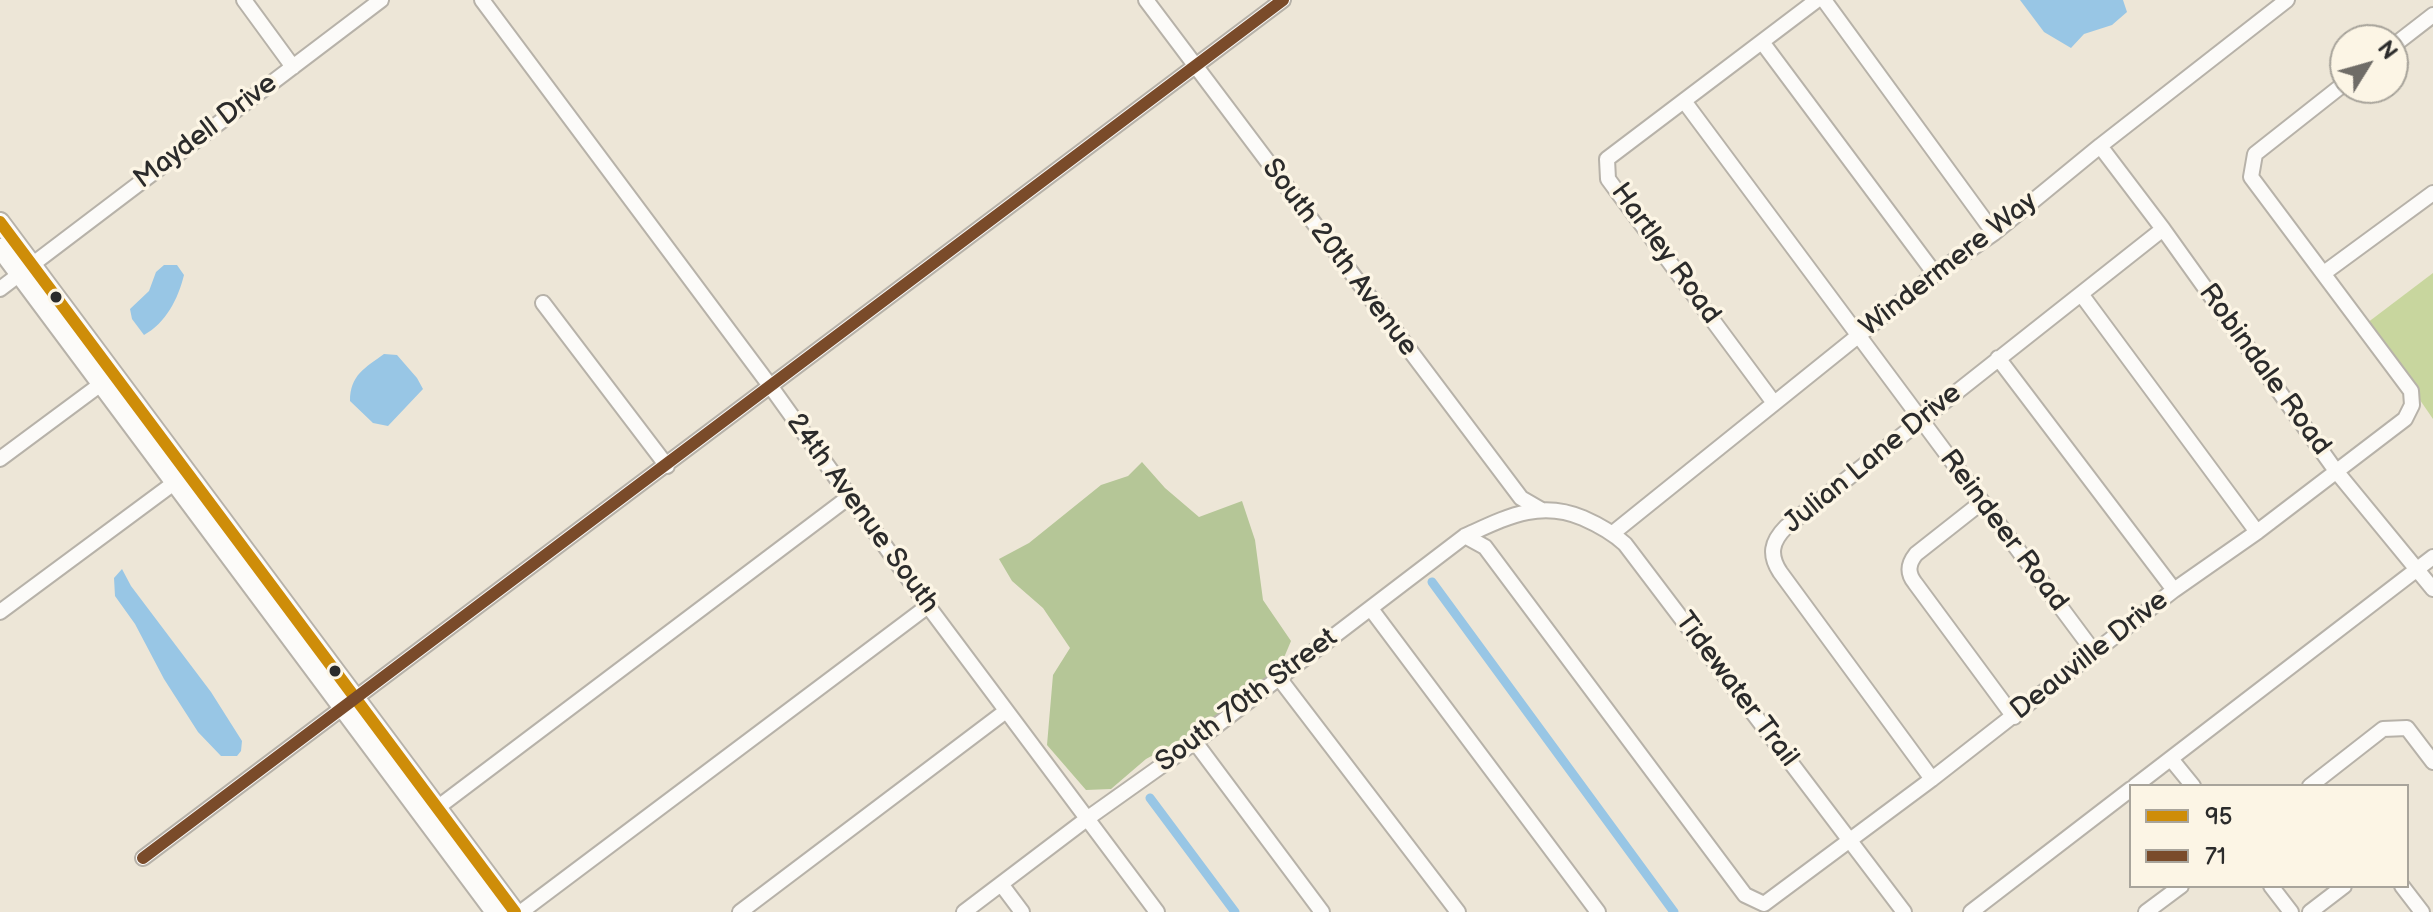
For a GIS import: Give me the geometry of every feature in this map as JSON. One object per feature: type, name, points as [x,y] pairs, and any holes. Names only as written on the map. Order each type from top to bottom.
[{"type":"main road","points":[[0,222],[26,269],[101,384],[174,483],[518,912]]},
{"type":"main road","points":[[0,248],[26,269],[289,608],[350,704],[495,912]]},
{"type":"main road","points":[[232,559],[240,559],[246,564],[269,595],[289,608]]},
{"type":"street","points":[[244,0],[293,67]]},
{"type":"street","name":"Maydell Drive","points":[[0,289],[381,0]]},
{"type":"street","name":"24th Avenue South","points":[[482,0],[1157,912]]},
{"type":"street","name":"South 20th Avenue","points":[[1146,0],[1521,498],[1540,509]]},
{"type":"street","points":[[143,858],[1283,0]]},
{"type":"street","name":"Hartley Road","points":[[1774,403],[1608,179],[1607,159],[1817,0]]},
{"type":"street","points":[[1824,0],[1994,233]]},
{"type":"street","name":"Windermere Way","points":[[1613,533],[1935,274],[1994,233],[2287,0]]},
{"type":"street","points":[[2409,34],[2433,15]]},
{"type":"street","points":[[1762,42],[1935,274]]},
{"type":"street","points":[[2329,96],[2255,154],[2251,177],[2324,273],[2433,193]]},
{"type":"street","name":"Reindeer Road","points":[[1684,101],[2094,652]]},
{"type":"street","name":"Robindale Road","points":[[2100,146],[2336,471],[2433,589]]},
{"type":"street","name":"Julian Lane Drive","points":[[1932,779],[1774,563],[1772,551],[1775,540],[1786,527],[1920,419],[2163,229]]},
{"type":"street","name":"Deauville Drive","points":[[1465,536],[1485,547],[1745,895],[1764,904],[2014,717],[2174,590],[2257,532],[2405,419],[2412,405],[2411,391],[2324,273]]},
{"type":"street","points":[[2081,294],[2257,532]]},
{"type":"street","points":[[543,303],[667,466]]},
{"type":"street","points":[[1998,358],[2174,590]]},
{"type":"street","points":[[0,459],[101,384]]},
{"type":"street","points":[[0,612],[174,483]]},
{"type":"street","points":[[437,808],[849,497]]},
{"type":"street","points":[[1982,502],[1916,554],[1909,573],[2014,717]]},
{"type":"street","name":"Tidewater Trail","points":[[1540,509],[1567,511],[1613,533],[1632,552],[1904,912]]},
{"type":"street","name":"South 70th Street","points":[[964,912],[1195,742],[1465,536],[1507,517],[1540,509]]},
{"type":"street","points":[[2138,784],[2433,557]]},
{"type":"street","points":[[518,912],[928,606]]},
{"type":"street","points":[[1371,609],[1598,912]]},
{"type":"street","points":[[1279,678],[1458,912]]},
{"type":"street","points":[[740,912],[1006,711]]},
{"type":"street","points":[[2313,784],[2383,729],[2407,728],[2433,762]]},
{"type":"street","points":[[1195,742],[1322,912]]},
{"type":"street","points":[[2171,759],[2191,784]]},
{"type":"street","points":[[1971,912],[2129,791]]},
{"type":"street","points":[[1001,884],[1022,912]]},
{"type":"street","points":[[2146,912],[2178,888]]},
{"type":"street","points":[[2273,888],[2291,912]]},
{"type":"street","points":[[2310,912],[2341,888]]},
{"type":"street","points":[[2404,888],[2422,912]]},
{"type":"green space","points":[[2433,273],[2433,419],[2367,323]]},
{"type":"green space","points":[[1142,462],[1165,488],[1199,517],[1242,501],[1255,540],[1263,600],[1291,641],[1280,667],[1233,704],[1188,736],[1146,759],[1111,789],[1086,790],[1047,745],[1053,675],[1070,648],[1043,608],[1012,581],[999,559],[1029,543],[1101,485],[1128,476]]},
{"type":"water","points":[[2020,0],[2123,0],[2127,12],[2112,25],[2084,34],[2071,48],[2044,32]]},
{"type":"water","points":[[164,265],[177,265],[184,275],[175,301],[165,317],[144,335],[132,319],[130,309],[149,291],[156,272]]},
{"type":"water","points":[[384,354],[397,355],[423,389],[388,426],[373,423],[350,401],[356,378]]},
{"type":"water","points":[[122,569],[131,586],[211,692],[242,741],[237,756],[221,756],[198,732],[164,679],[135,624],[115,596],[114,578]]},
{"type":"waterway","points":[[1432,582],[1674,912]]},
{"type":"waterway","points":[[1150,798],[1235,912]]},
{"type":"transit line","name":"71","points":[[143,858],[1283,0]]},
{"type":"transit line","name":"95","points":[[0,222],[515,912]]}]
